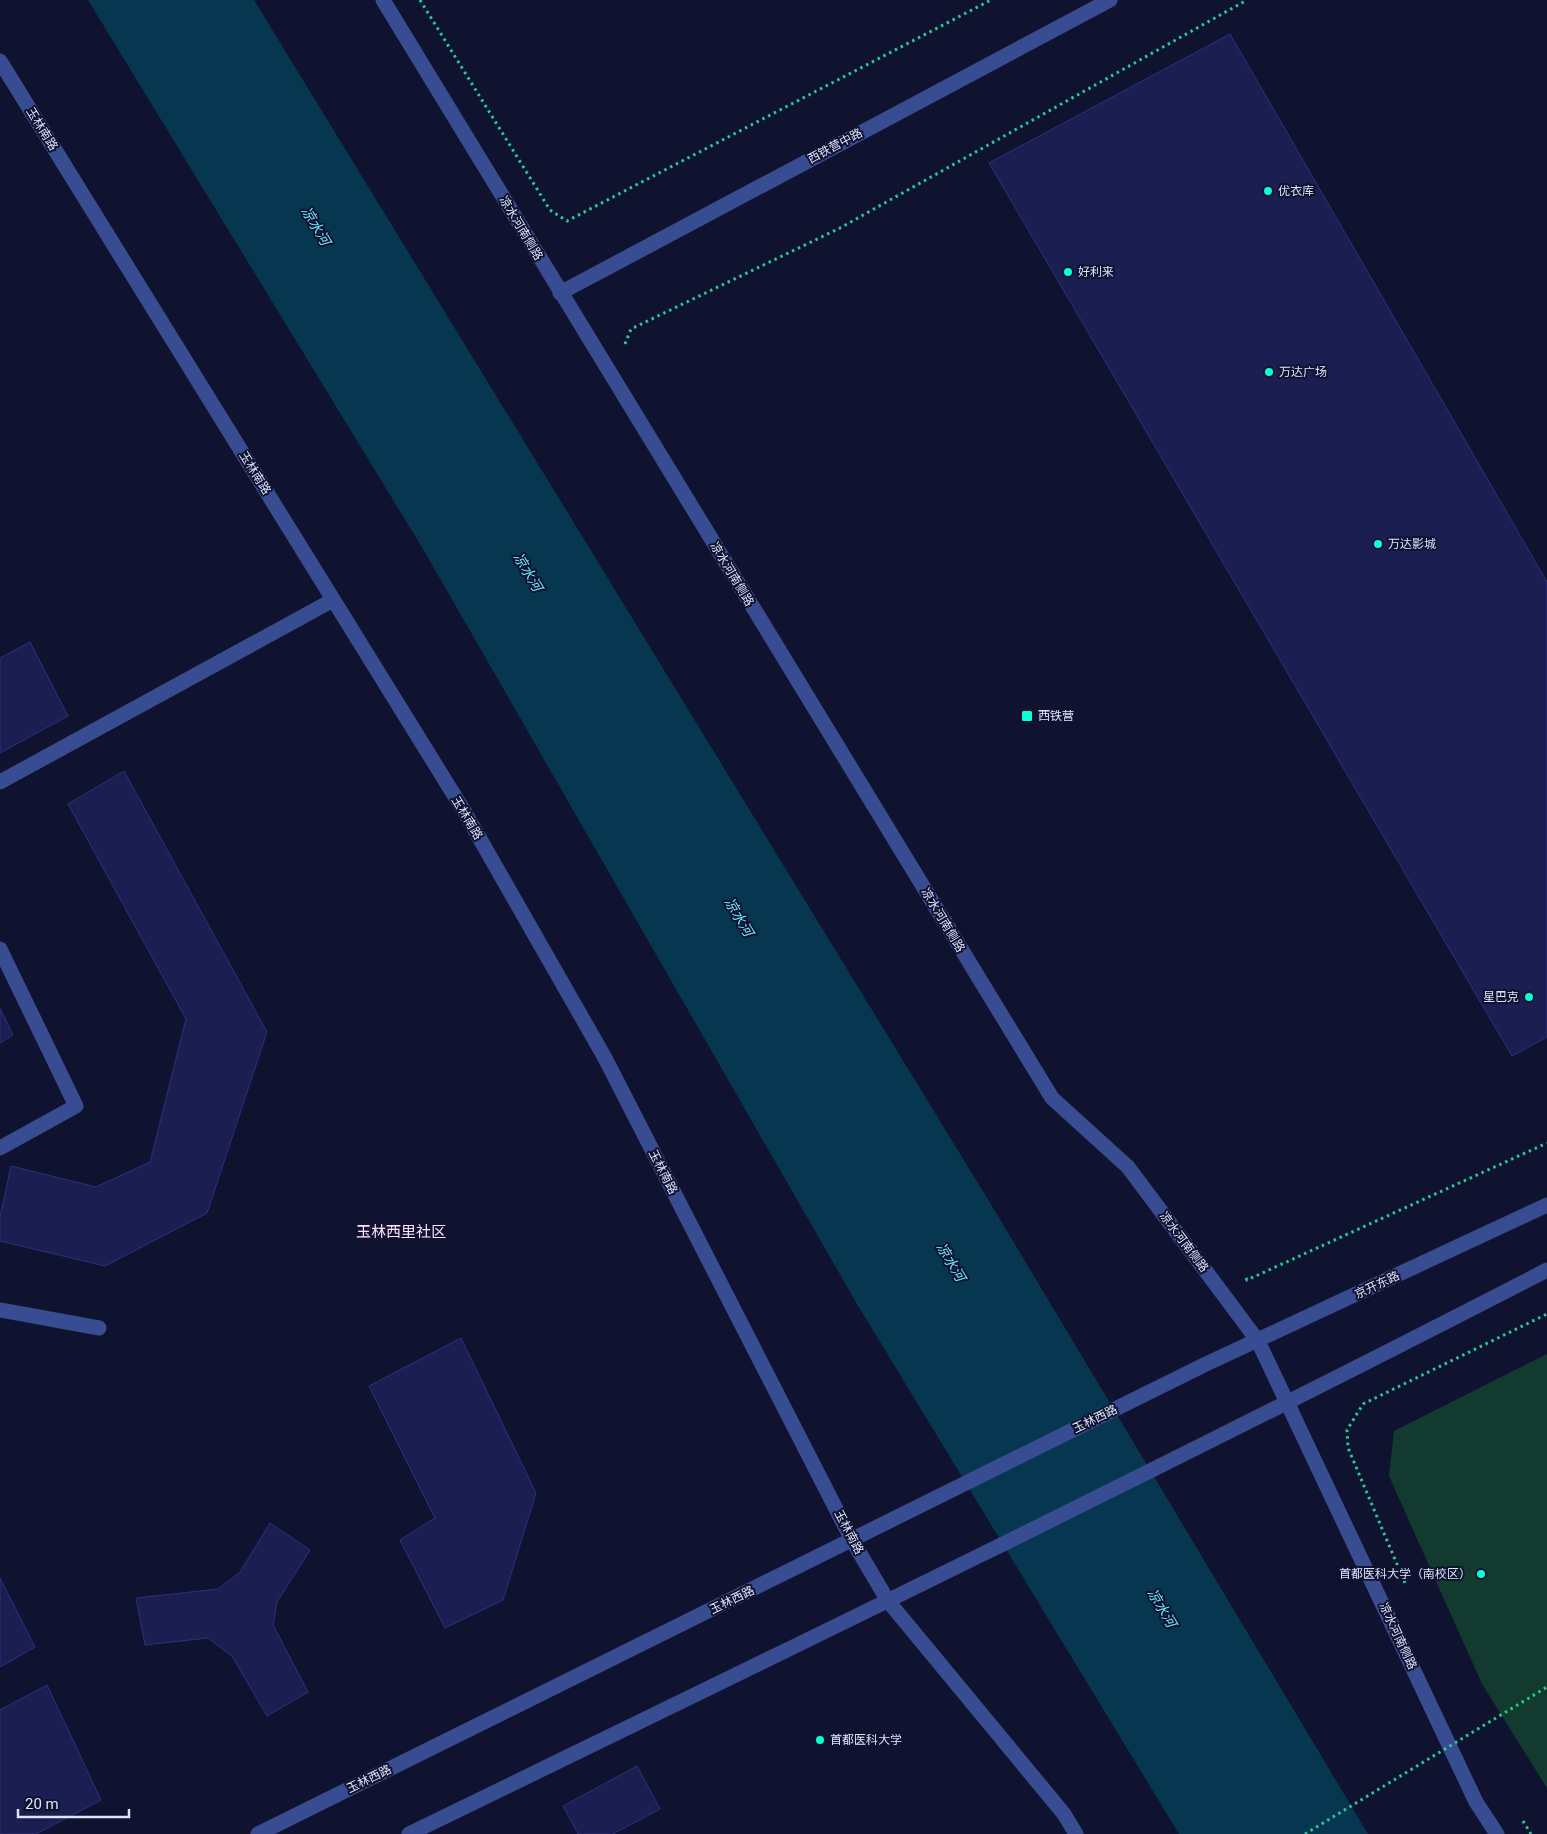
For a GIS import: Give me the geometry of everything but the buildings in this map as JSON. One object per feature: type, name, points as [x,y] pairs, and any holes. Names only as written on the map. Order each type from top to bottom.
[{"type":"street","name":"凉水河南侧路","points":[[383,0],[1052,1098],[1128,1167],[1258,1341],[1472,1793],[1497,1834]]},
{"type":"street","name":"西铁营中路","points":[[560,293],[1110,0]]},
{"type":"street","name":"玉林南路","points":[[0,61],[464,811],[605,1058],[852,1540],[888,1601],[1064,1814],[1076,1834]]},
{"type":"street","points":[[0,782],[333,600]]},
{"type":"street","points":[[0,949],[76,1106],[0,1148]]},
{"type":"street","name":"京开东路","points":[[1206,1364],[1547,1205]]},
{"type":"street","points":[[409,1834],[888,1601],[1288,1403],[1547,1270]]},
{"type":"street","points":[[0,1310],[99,1328]]},
{"type":"street","name":"玉林西路","points":[[258,1834],[1206,1364]]},
{"type":"path","points":[[420,0],[550,210],[567,221],[991,0]]},
{"type":"path","points":[[624,348],[631,329],[840,228],[1247,0]]},
{"type":"path","points":[[1242,1273],[1247,1280],[1547,1143]]},
{"type":"path","points":[[1409,1592],[1348,1448],[1347,1430],[1363,1404],[1547,1314]]},
{"type":"path","points":[[1305,1834],[1547,1686]]},
{"type":"path","points":[[1468,1727],[1473,1735]]},
{"type":"path","points":[[1521,1819],[1531,1834]]},
{"type":"green space","name":"首都医科大学（南校区）","points":[[1547,1354],[1547,1788],[1482,1684],[1389,1476],[1394,1431]]},
{"type":"water","name":"凉水河","points":[[88,0],[254,0],[995,1211],[1368,1834],[1179,1834],[857,1304],[423,549]]},
{"type":"place","name":"优衣库","points":[[1268,191]]},
{"type":"place","name":"好利来","points":[[1068,272]]},
{"type":"place","name":"万达广场","points":[[1269,372]]},
{"type":"place","name":"万达影城","points":[[1378,544]]},
{"type":"place","name":"西铁营","points":[[1027,716]]},
{"type":"place","name":"星巴克","points":[[1529,997]]},
{"type":"place","name":"首都医科大学（南校区）","points":[[1481,1574]]},
{"type":"place","name":"首都医科大学","points":[[820,1740]]},
{"type":"district","name":"玉林西里社区","points":[[401,1232]]}]
